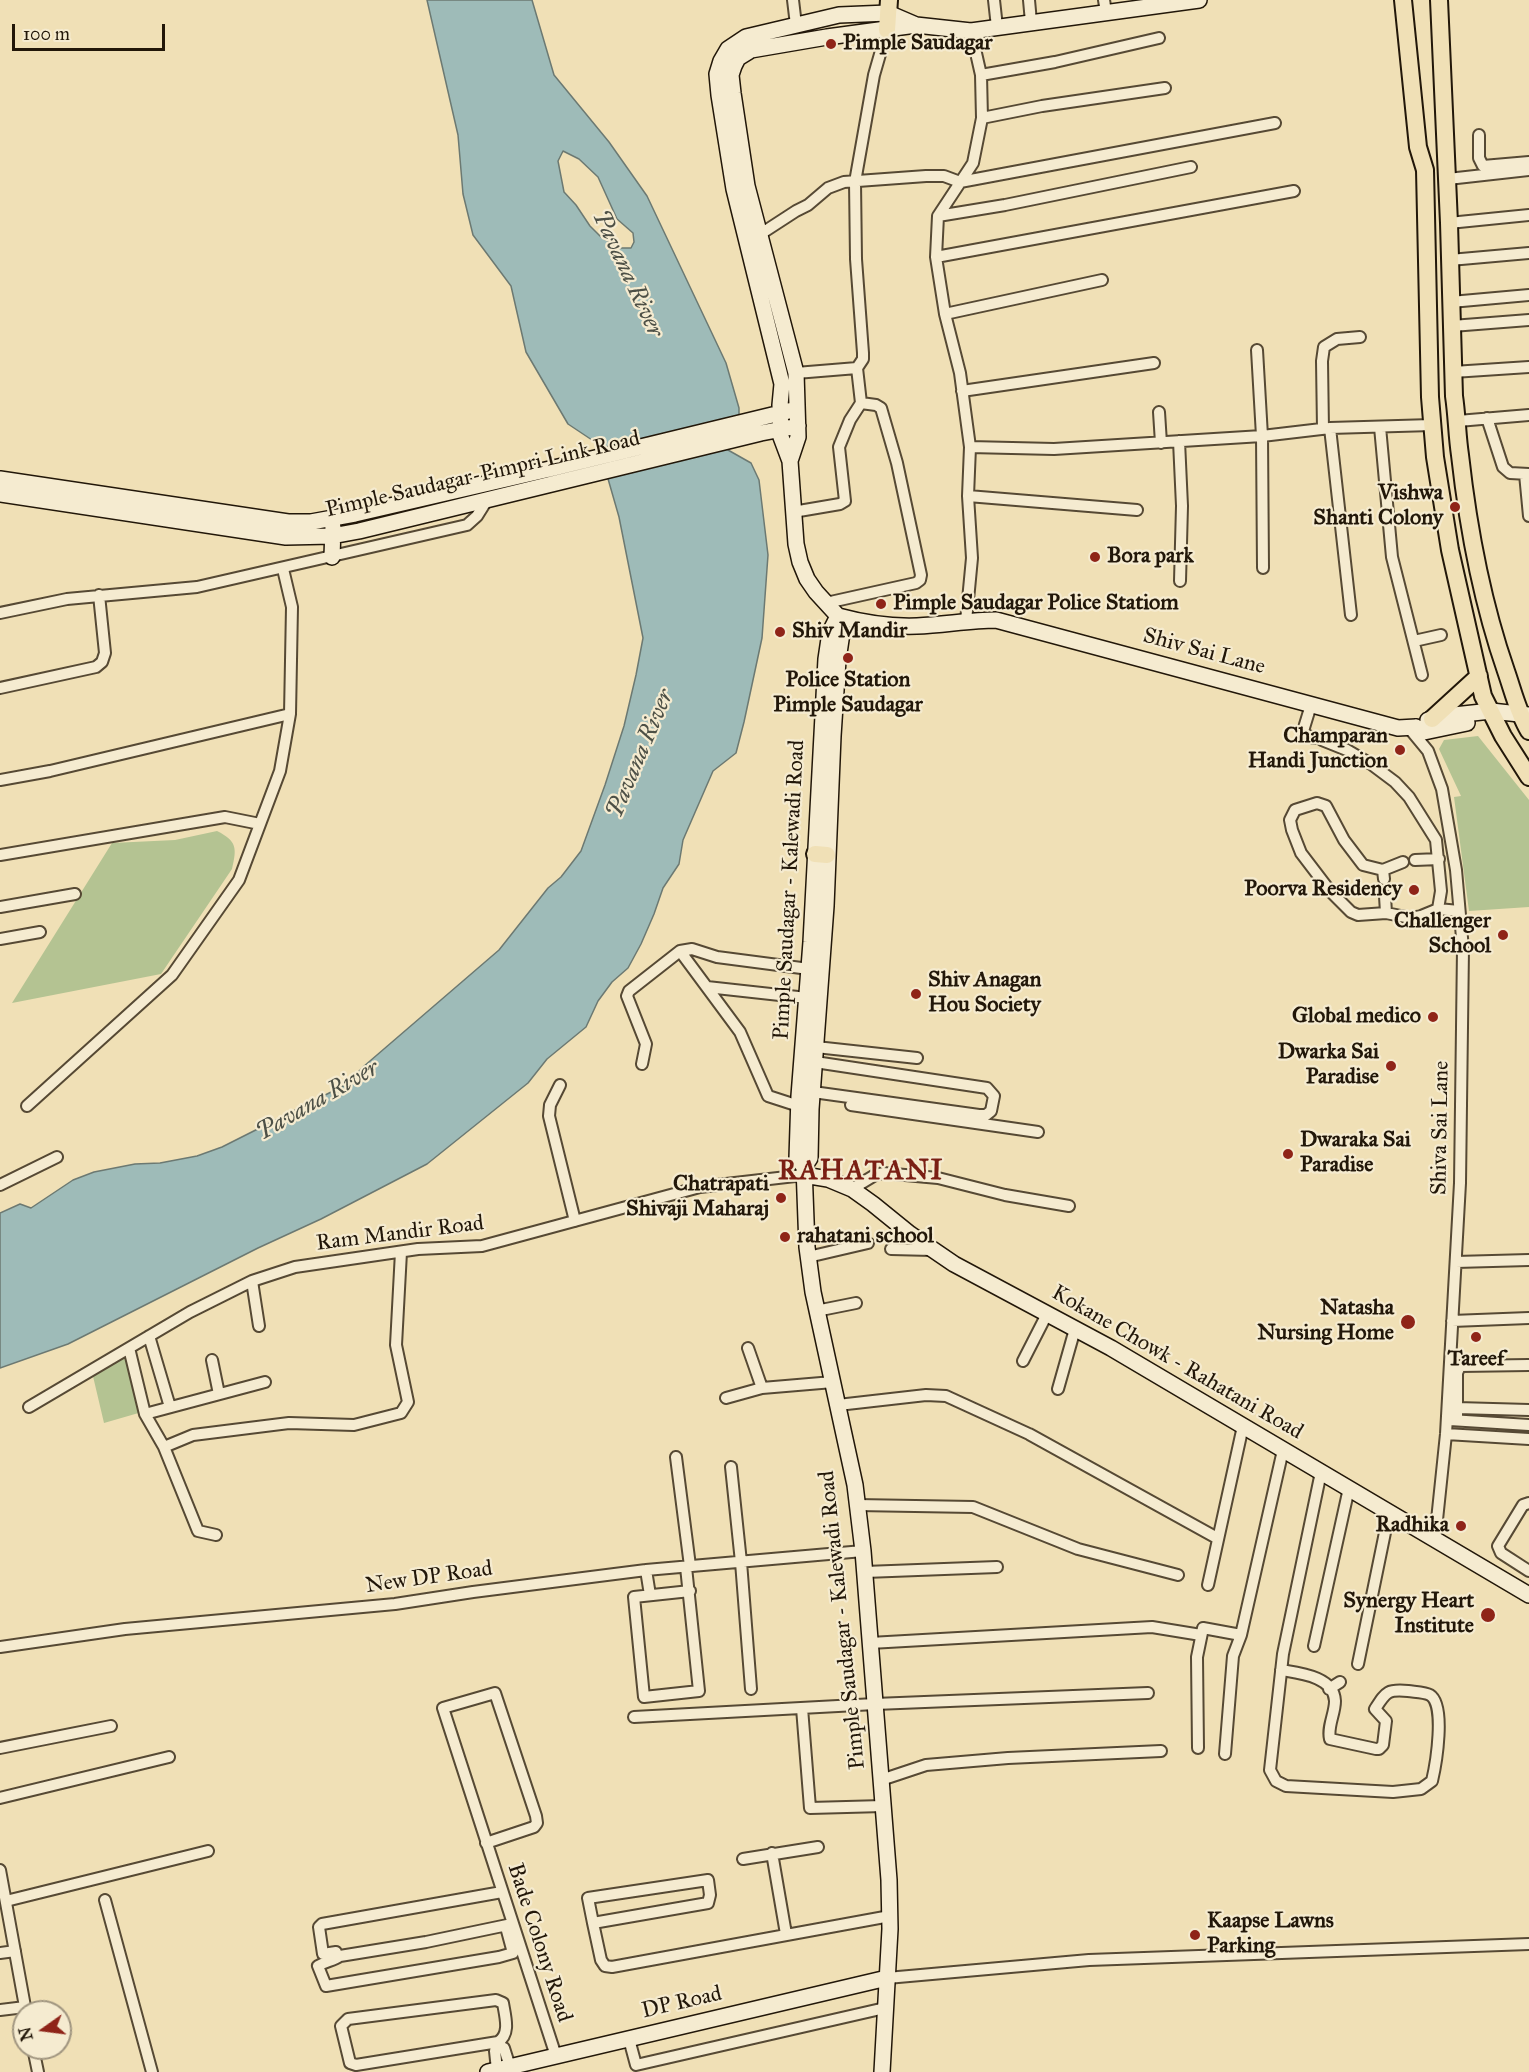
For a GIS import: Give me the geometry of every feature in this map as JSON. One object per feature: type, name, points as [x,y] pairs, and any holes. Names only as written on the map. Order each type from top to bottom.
[{"type":"main road","points":[[1405,0],[1419,48],[1426,149],[1429,376],[1435,457],[1450,550],[1483,696],[1529,777]]},
{"type":"main road","points":[[1405,0],[1418,147],[1425,170]]},
{"type":"main road","points":[[1439,0],[1453,372],[1459,454],[1474,545],[1501,657],[1525,719]]},
{"type":"main road","points":[[1447,174],[1455,152],[1449,0]]},
{"type":"main road","points":[[887,30],[888,6]]},
{"type":"main road","points":[[1432,719],[1479,676]]},
{"type":"street","points":[[792,0],[796,25]]},
{"type":"street","points":[[994,0],[997,27]]},
{"type":"street","points":[[1029,0],[1031,22]]},
{"type":"street","points":[[790,461],[798,437],[796,373],[747,186],[731,75],[738,58],[743,53],[759,48],[915,25],[971,31],[1031,22],[1105,6],[1199,0]]},
{"type":"street","points":[[838,616],[807,579],[800,562],[793,512],[790,461],[781,437],[782,384],[734,189],[717,74],[726,52],[736,42],[746,37],[888,6],[915,25]]},
{"type":"street","points":[[793,512],[840,504],[845,501],[839,447],[850,420],[861,403],[856,369],[863,359],[856,260],[855,182],[874,75],[887,30]]},
{"type":"street","points":[[966,621],[972,558],[968,496],[970,447],[960,373],[945,314],[936,257],[938,216],[973,163],[982,118],[981,75],[971,31]]},
{"type":"street","points":[[981,75],[1055,62],[1159,38]]},
{"type":"street","points":[[982,118],[1042,106],[1165,88]]},
{"type":"street","points":[[746,241],[761,235],[796,211],[808,206],[828,188],[843,182],[926,176],[944,176],[960,182],[1275,123]]},
{"type":"street","points":[[1479,135],[1479,158],[1483,166],[1529,162]]},
{"type":"street","points":[[938,216],[1005,205],[1191,167]]},
{"type":"street","points":[[1447,174],[1529,170]]},
{"type":"street","points":[[936,257],[1294,191]]},
{"type":"street","points":[[1449,222],[1529,215]]},
{"type":"street","points":[[1450,260],[1529,254]]},
{"type":"street","points":[[945,314],[1102,280]]},
{"type":"street","points":[[1451,303],[1529,295]]},
{"type":"street","points":[[1452,326],[1529,320]]},
{"type":"street","points":[[1351,615],[1327,428],[1322,361],[1324,347],[1337,339],[1360,337]]},
{"type":"street","points":[[1257,350],[1262,436],[1263,568]]},
{"type":"street","points":[[962,391],[1154,363]]},
{"type":"street","points":[[1453,372],[1529,367]]},
{"type":"street","points":[[796,373],[856,369]]},
{"type":"street","points":[[826,603],[916,583],[920,580],[921,575],[897,463],[881,408],[861,403]]},
{"type":"street","points":[[760,425],[780,412],[797,409]]},
{"type":"street","points":[[1159,412],[1161,443]]},
{"type":"street","points":[[1458,421],[1529,415]]},
{"type":"street","points":[[1487,418],[1503,467],[1510,473],[1527,474],[1529,516]]},
{"type":"street","points":[[760,425],[781,428],[798,426]]},
{"type":"street","name":"Pimple Saudagar-Pimpri Link Road","points":[[0,479],[288,522],[311,522],[555,475],[760,425]]},
{"type":"street","points":[[970,447],[1054,449],[1262,436],[1327,428],[1432,425]]},
{"type":"street","points":[[1380,427],[1392,557],[1422,675]]},
{"type":"street","points":[[1179,441],[1182,506],[1180,581]]},
{"type":"street","name":"Pimple Saudagar-Pimpri Link Road","points":[[0,494],[286,537],[333,536],[487,500],[555,475]]},
{"type":"street","points":[[968,496],[1137,510]]},
{"type":"street","points":[[0,613],[67,599],[197,587],[332,557],[467,525],[477,516],[487,500]]},
{"type":"street","points":[[332,557],[333,518]]},
{"type":"street","points":[[27,1106],[172,975],[239,880],[280,771],[290,714],[292,607],[283,568]]},
{"type":"street","points":[[0,688],[96,667],[102,662],[105,653],[99,595]]},
{"type":"street","name":"Shiv Sai Lane","points":[[838,616],[870,624],[916,626],[996,620],[1398,728],[1412,727],[1424,732],[1493,715]]},
{"type":"street","name":"Pimple Saudagar - Kalewadi Road","points":[[807,1100],[807,998],[842,633],[838,616]]},
{"type":"street","points":[[1414,641],[1441,635]]},
{"type":"street","points":[[1311,705],[1303,731],[1305,735],[1347,750],[1395,782],[1408,797],[1436,840],[1441,891],[1438,909]]},
{"type":"street","points":[[0,780],[50,771],[290,714]]},
{"type":"street","points":[[1412,727],[1422,721],[1432,719],[1493,715],[1525,719]]},
{"type":"street","name":"Shiva Sai Lane","points":[[1412,727],[1428,752],[1442,789],[1456,870],[1463,949],[1463,1068],[1452,1321],[1452,1420],[1446,1434],[1435,1539]]},
{"type":"street","points":[[1402,862],[1383,874],[1363,865],[1344,840],[1323,805],[1317,803],[1301,807],[1292,815],[1292,830],[1301,853],[1312,869],[1351,912],[1358,915],[1386,913],[1411,918],[1438,909],[1459,911]]},
{"type":"street","points":[[0,855],[225,817],[260,824]]},
{"type":"street","name":"Pimple Saudagar - Kalewadi Road","points":[[821,855],[815,1062],[797,1158],[804,1171],[808,1257],[816,1311],[855,1485],[865,1572],[890,1916],[882,2072]]},
{"type":"street","points":[[1415,860],[1439,859]]},
{"type":"street","points":[[0,907],[75,894]]},
{"type":"street","points":[[1385,896],[1386,913]]},
{"type":"street","points":[[0,939],[40,932]]},
{"type":"street","points":[[642,1064],[646,1044],[627,996],[629,991],[680,951],[692,950],[717,957],[809,969]]},
{"type":"street","points":[[680,951],[740,1032],[768,1096],[979,1115],[986,1115],[991,1111],[994,1096],[987,1088],[815,1062]]},
{"type":"street","points":[[707,987],[807,998]]},
{"type":"street","points":[[816,1047],[917,1058]]},
{"type":"street","points":[[560,1085],[550,1105],[549,1116],[575,1221]]},
{"type":"street","points":[[807,1100],[1038,1132]]},
{"type":"street","points":[[0,1185],[57,1157]]},
{"type":"street","name":"Ram Mandir Road","points":[[29,1407],[190,1312],[252,1281],[295,1267],[418,1249],[482,1246],[700,1187],[804,1171]]},
{"type":"street","name":"Kokane Chowk - Rahatani Road","points":[[804,1171],[852,1189],[954,1264],[1075,1329],[1529,1595]]},
{"type":"street","points":[[852,1189],[875,1175],[883,1173],[938,1178],[1005,1195],[1069,1206]]},
{"type":"street","points":[[808,1257],[868,1243]]},
{"type":"street","points":[[891,1249],[933,1250]]},
{"type":"street","points":[[164,1447],[193,1435],[289,1423],[354,1425],[401,1413],[408,1402],[396,1345],[401,1252]]},
{"type":"street","points":[[1456,1262],[1529,1260]]},
{"type":"street","points":[[252,1281],[259,1326]]},
{"type":"street","points":[[816,1311],[856,1303]]},
{"type":"street","points":[[1023,1360],[1047,1314]]},
{"type":"street","points":[[1452,1321],[1529,1318]]},
{"type":"street","points":[[1058,1389],[1075,1329]]},
{"type":"street","points":[[149,1336],[170,1407]]},
{"type":"street","points":[[129,1348],[145,1414],[164,1447],[198,1531],[216,1535]]},
{"type":"street","points":[[748,1348],[762,1388]]},
{"type":"street","points":[[212,1360],[219,1394]]},
{"type":"street","points":[[1529,1365],[1460,1366],[1457,1373],[1457,1408],[1452,1420],[1529,1425]]},
{"type":"street","points":[[145,1414],[265,1382]]},
{"type":"street","points":[[726,1398],[762,1388],[833,1383]]},
{"type":"street","points":[[838,1405],[926,1395],[946,1396],[1029,1434],[1217,1538]]},
{"type":"street","points":[[1457,1408],[1529,1410]]},
{"type":"street","points":[[1208,1585],[1243,1426]]},
{"type":"street","points":[[1446,1434],[1529,1439]]},
{"type":"street","points":[[1225,1754],[1233,1656],[1241,1635],[1282,1450]]},
{"type":"street","points":[[676,1457],[688,1566],[699,1691],[644,1697],[634,1597],[690,1591]]},
{"type":"street","points":[[731,1467],[751,1689]]},
{"type":"street","points":[[1281,1670],[1314,1676],[1329,1689],[1335,1700],[1330,1739],[1376,1749],[1380,1749],[1383,1745],[1386,1721],[1375,1709],[1385,1694],[1393,1689],[1429,1694],[1438,1708],[1439,1723],[1432,1781],[1421,1789],[1393,1792],[1286,1786],[1276,1781],[1270,1770],[1281,1670],[1321,1472]]},
{"type":"street","points":[[1314,1646],[1349,1488]]},
{"type":"street","points":[[1529,1503],[1523,1505],[1498,1546],[1501,1553],[1529,1571]]},
{"type":"street","points":[[857,1505],[973,1507],[1078,1549],[1178,1575]]},
{"type":"street","points":[[1358,1664],[1389,1513]]},
{"type":"street","name":"New DP Road","points":[[0,1647],[125,1629],[395,1604],[646,1570],[863,1551]]},
{"type":"street","points":[[865,1572],[997,1567]]},
{"type":"street","points":[[646,1570],[650,1595]]},
{"type":"street","points":[[870,1643],[1152,1627],[1201,1635]]},
{"type":"street","points":[[1198,1748],[1197,1657],[1203,1628],[1241,1635]]},
{"type":"street","points":[[1329,1689],[1340,1682]]},
{"type":"street","name":"Bade Colony Road","points":[[486,1843],[537,1824],[495,1693],[443,1708],[486,1843],[508,1922],[556,2056]]},
{"type":"street","points":[[634,1717],[1148,1693]]},
{"type":"street","points":[[802,1708],[810,1809],[883,1806]]},
{"type":"street","points":[[0,1748],[111,1726]]},
{"type":"street","points":[[881,1780],[926,1765],[1008,1758],[1161,1751]]},
{"type":"street","points":[[0,1798],[169,1757]]},
{"type":"street","points":[[743,1859],[818,1847]]},
{"type":"street","points":[[6,1901],[208,1851]]},
{"type":"street","points":[[772,1853],[786,1934]]},
{"type":"street","points":[[0,1870],[24,2000]]},
{"type":"street","points":[[593,1923],[708,1903],[710,1895],[708,1880],[588,1899],[593,1923],[601,1960],[605,1966],[612,1966],[890,1916]]},
{"type":"street","points":[[500,1892],[322,1924],[319,1926],[323,1954],[508,1922]]},
{"type":"street","points":[[105,1900],[152,2072]]},
{"type":"street","points":[[508,1922],[513,1953],[499,1957],[326,1986],[318,1966],[326,1960],[340,1956],[426,1942],[508,1922]]},
{"type":"street","points":[[887,1978],[1089,1960],[1529,1944]]},
{"type":"street","points":[[0,1953],[15,1951]]},
{"type":"street","name":"DP Road","points":[[500,2065],[556,2056],[887,1978]]},
{"type":"street","points":[[499,2045],[506,2033],[503,2003],[496,2000],[348,2019],[341,2026],[350,2063],[356,2065],[499,2045],[504,2048],[500,2065]]},
{"type":"street","points":[[629,2039],[636,2065],[885,2008]]},
{"type":"green space","points":[[1478,736],[1529,800],[1529,907],[1469,911],[1454,797],[1461,796],[1439,749],[1444,740]]},
{"type":"green space","points":[[217,831],[228,838],[234,846],[235,856],[232,869],[161,974],[12,1003],[112,843],[175,840]]},
{"type":"green space","points":[[127,1351],[142,1412],[104,1423],[92,1372]]},
{"type":"water","name":"Pavana River","points":[[427,0],[532,0],[554,75],[609,142],[647,196],[726,363],[739,408],[739,425],[731,431],[728,450],[751,463],[759,480],[768,555],[762,638],[736,753],[713,771],[683,840],[679,864],[663,888],[641,944],[628,968],[612,982],[598,1001],[586,1027],[547,1059],[528,1083],[427,1164],[68,1344],[0,1368],[0,1213],[20,1204],[31,1208],[73,1180],[94,1172],[197,1156],[222,1147],[347,1084],[363,1067],[499,950],[548,888],[561,877],[581,851],[624,726],[643,638],[619,517],[598,444],[568,424],[526,352],[511,286],[473,235],[463,194],[458,135]],"holes":[[[563,151],[579,159],[598,177],[617,219],[633,233],[634,242],[631,248],[620,248],[601,237],[564,192],[558,161]]]},
{"type":"place","name":"Pimple Saudagar","points":[[831,44]]},
{"type":"place","name":"Vishwa Shanti Colony","points":[[1455,507]]},
{"type":"place","name":"Bora park","points":[[1095,557]]},
{"type":"place","name":"Pimple Saudagar Police Statiom","points":[[881,604]]},
{"type":"place","name":"Shiv Mandir","points":[[780,632]]},
{"type":"place","name":"Police Station Pimple Saudagar","points":[[848,658]]},
{"type":"place","name":"Champaran Handi Junction","points":[[1400,750]]},
{"type":"place","name":"Poorva Residency","points":[[1414,890]]},
{"type":"place","name":"Challenger School","points":[[1503,935]]},
{"type":"place","name":"Shiv Anagan Hou Society","points":[[916,994]]},
{"type":"place","name":"Global medico","points":[[1433,1017]]},
{"type":"place","name":"Dwarka Sai Paradise","points":[[1391,1066]]},
{"type":"place","name":"Dwaraka Sai Paradise","points":[[1288,1154]]},
{"type":"place","name":"Chatrapati Shivaji Maharaj","points":[[781,1198]]},
{"type":"place","name":"rahatani school","points":[[785,1237]]},
{"type":"place","name":"Natasha Nursing Home","points":[[1408,1322]]},
{"type":"place","name":"Tareef","points":[[1476,1337]]},
{"type":"place","name":"Radhika","points":[[1461,1526]]},
{"type":"place","name":"Synergy Heart Institute","points":[[1488,1615]]},
{"type":"place","name":"Kaapse Lawns Parking","points":[[1195,1935]]},
{"type":"district","name":"RAHATANI","points":[[861,1172]]}]
